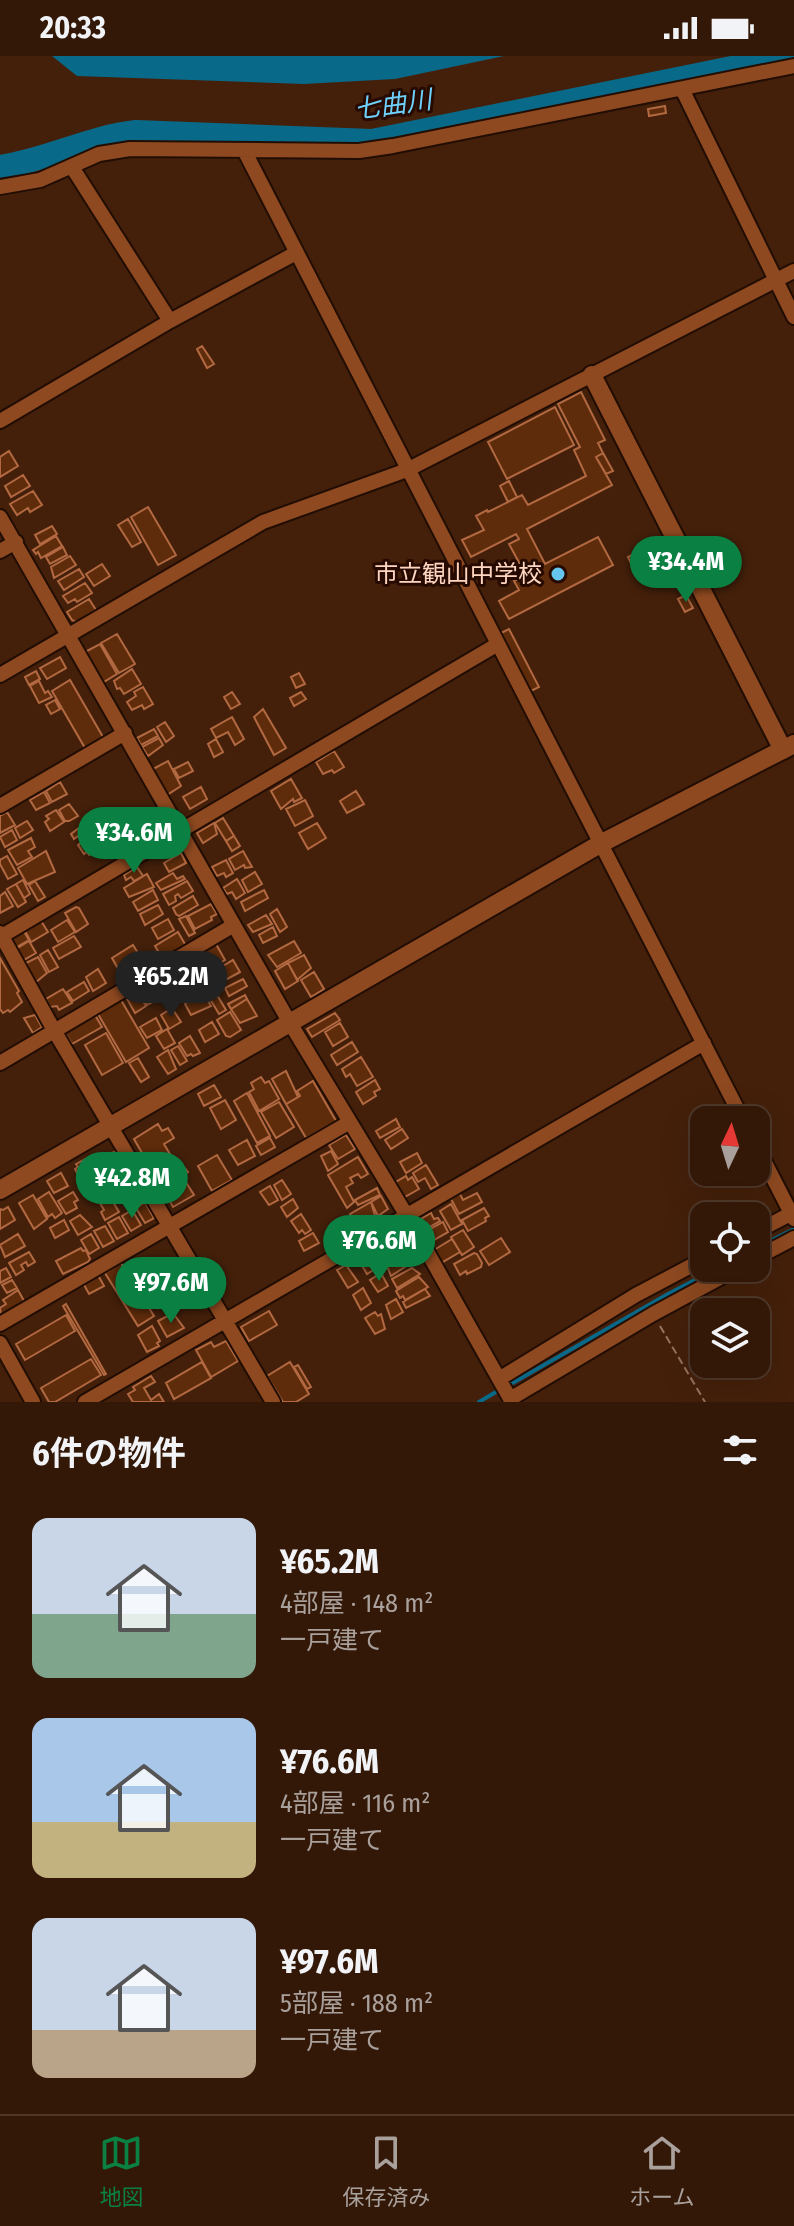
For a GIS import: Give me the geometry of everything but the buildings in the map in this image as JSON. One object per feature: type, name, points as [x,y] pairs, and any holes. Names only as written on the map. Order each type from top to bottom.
[{"type":"street","points":[[0,187],[40,180],[99,154],[130,149],[359,151],[393,146],[794,66]]},
{"type":"street","points":[[682,89],[794,317]]},
{"type":"street","points":[[244,150],[736,1106]]},
{"type":"street","points":[[72,167],[170,321]]},
{"type":"street","points":[[0,421],[170,321],[296,253]]},
{"type":"street","points":[[0,675],[263,522],[407,470],[794,271]]},
{"type":"street","points":[[0,1190],[600,844],[789,747],[592,375]]},
{"type":"street","points":[[0,517],[290,1023],[407,1216],[511,1400],[712,1282]]},
{"type":"street","points":[[0,551],[16,542]]},
{"type":"street","points":[[273,1402],[1,936],[498,644]]},
{"type":"street","points":[[0,806],[125,733]]},
{"type":"street","points":[[0,1063],[234,925]]},
{"type":"street","points":[[85,1402],[704,1043]]},
{"type":"street","points":[[0,1324],[350,1122]]},
{"type":"street","points":[[770,1171],[793,1215],[770,1226]]},
{"type":"street","points":[[770,1251],[794,1238]]},
{"type":"street","points":[[499,1379],[636,1295],[690,1266]]},
{"type":"street","points":[[0,1343],[33,1402]]},
{"type":"path","points":[[653,1314],[705,1402]]},
{"type":"water","points":[[52,56],[504,56],[395,79],[304,84],[77,76]]},
{"type":"waterway","name":"七曲川","points":[[0,167],[136,132],[372,141],[791,56]]},
{"type":"waterway","points":[[770,1241],[794,1229]]},
{"type":"waterway","points":[[509,1385],[691,1282]]},
{"type":"waterway","points":[[479,1402],[501,1389]]},
{"type":"place","name":"市立観山中学校","points":[[558,574]]}]
